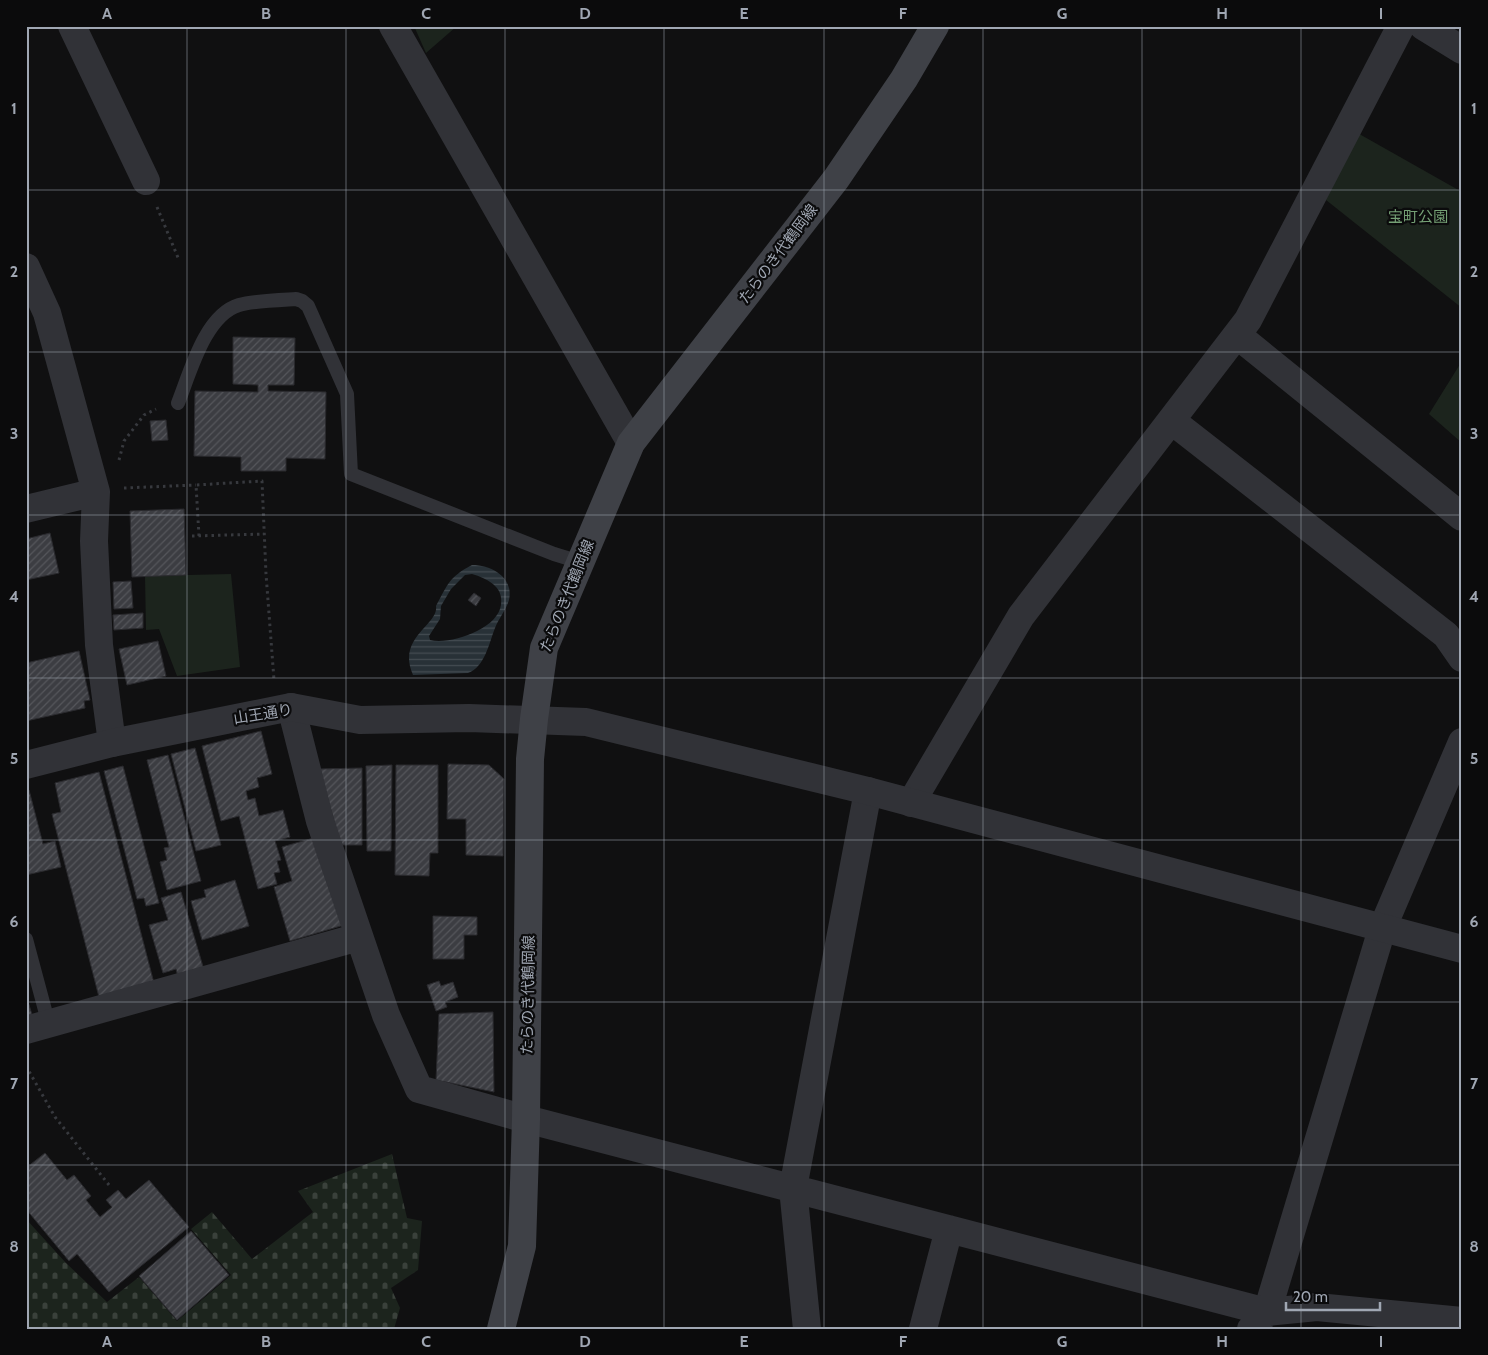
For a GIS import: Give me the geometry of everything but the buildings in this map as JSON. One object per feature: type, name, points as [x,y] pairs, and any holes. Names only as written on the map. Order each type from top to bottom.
[{"type":"main road","name":"たらのき代鶴岡線","points":[[500,1329],[522,1246],[526,1119],[530,759],[544,648],[631,443],[836,179],[904,79],[935,26]]},
{"type":"street","points":[[72,26],[146,181]]},
{"type":"street","points":[[393,26],[631,443]]},
{"type":"street","points":[[911,803],[1021,616],[1248,320],[1401,26]]},
{"type":"street","points":[[1423,26],[1462,50]]},
{"type":"street","points":[[26,267],[46,313],[96,492],[94,541],[99,645],[112,743]]},
{"type":"street","points":[[1237,335],[1462,517]]},
{"type":"street","points":[[1172,420],[1446,635],[1462,658]]},
{"type":"street","points":[[26,509],[96,492]]},
{"type":"street","points":[[291,707],[320,821],[386,1015],[419,1089],[526,1119],[949,1229],[1259,1321],[1317,1307],[1462,1321]]},
{"type":"street","name":"山王通り","points":[[26,765],[112,743],[291,707],[360,720],[469,718],[586,722],[868,791],[1462,949]]},
{"type":"street","points":[[1259,1321],[1382,928],[1456,774],[1462,742]]},
{"type":"street","points":[[808,1329],[793,1188],[868,791]]},
{"type":"street","points":[[38,1028],[359,937]]},
{"type":"street","points":[[923,1329],[949,1229]]},
{"type":"lane","points":[[178,403],[212,324],[224,312],[238,305],[296,299],[302,301],[308,306],[315,319],[347,394],[351,474],[554,554],[580,562]]},
{"type":"lane","points":[[26,939],[38,1028]]},
{"type":"path","points":[[146,181],[179,260]]},
{"type":"path","points":[[118,466],[124,441],[144,415],[160,406],[178,403]]},
{"type":"path","points":[[121,481],[122,488],[262,481],[273,673]]},
{"type":"path","points":[[196,485],[199,536]]},
{"type":"path","points":[[192,536],[264,534]]},
{"type":"path","points":[[26,1066],[55,1116],[109,1185]]},
{"type":"green space","points":[[414,26],[457,26],[426,53]]},
{"type":"green space","name":"宝町公園","points":[[1354,131],[1462,192],[1462,308],[1326,200]]},
{"type":"green space","points":[[1462,361],[1462,443],[1429,414]]},
{"type":"green space","points":[[231,574],[240,667],[177,676],[159,629],[146,630],[145,576]]},
{"type":"green space","points":[[392,1154],[407,1218],[422,1221],[418,1270],[391,1288],[400,1308],[394,1329],[26,1329],[26,1236],[28,1234],[26,1232],[26,1219],[66,1263],[107,1302],[139,1277],[177,1321],[231,1275],[191,1229],[212,1212],[252,1259],[313,1212],[298,1191]]},
{"type":"shaded area","points":[[472,565],[487,567],[499,574],[508,585],[510,592],[509,600],[495,628],[486,654],[479,666],[468,673],[413,675],[409,662],[410,651],[414,641],[435,613],[436,606],[450,582],[458,573]],"holes":[[[472,574],[490,582],[499,591],[501,605],[498,614],[483,628],[472,633],[450,640],[430,640],[429,636],[440,619],[441,606],[451,589],[465,575]]]}]
